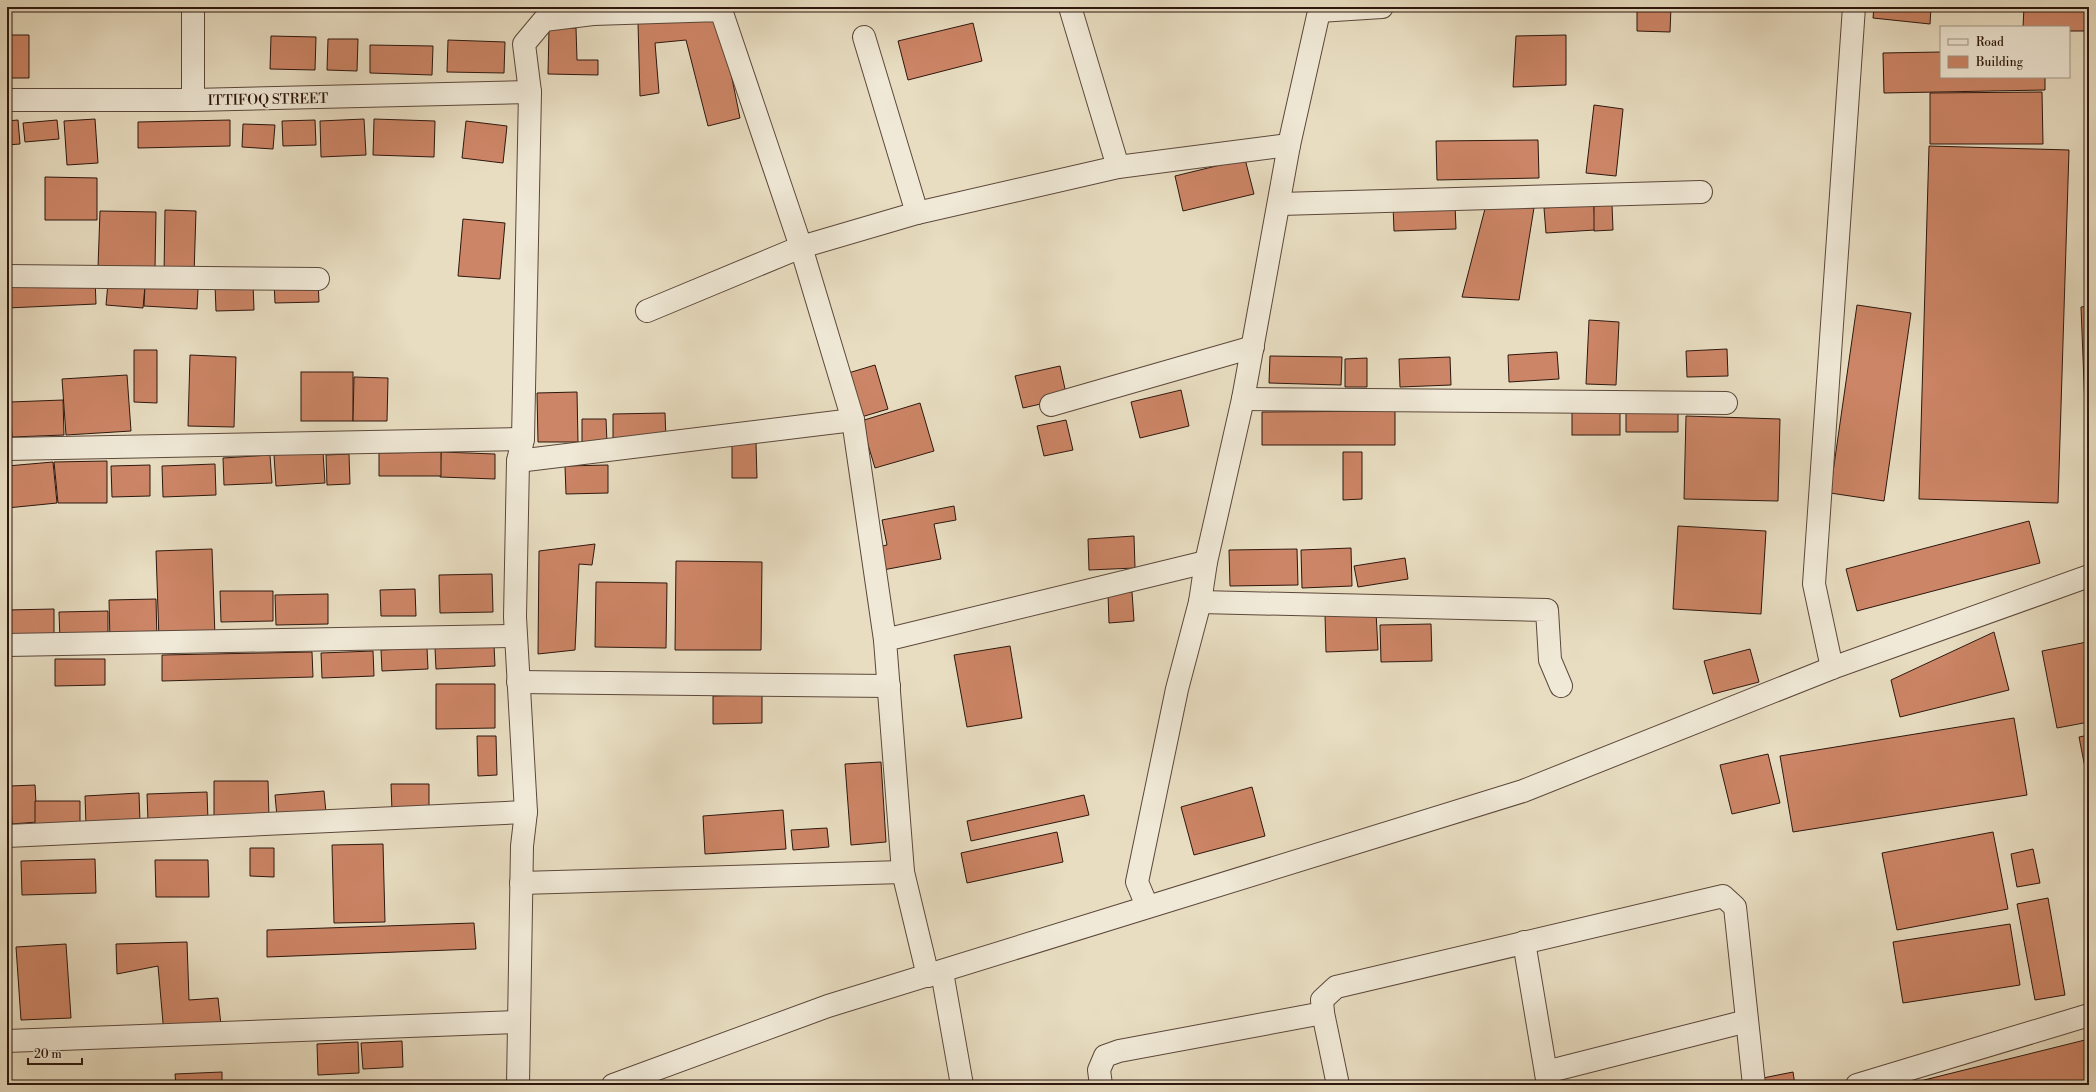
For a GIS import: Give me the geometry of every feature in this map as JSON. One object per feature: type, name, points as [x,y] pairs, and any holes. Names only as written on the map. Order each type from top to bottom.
[{"type":"street","points":[[193,7],[193,100]]},
{"type":"street","points":[[1070,7],[1118,168]]},
{"type":"street","points":[[1147,906],[1138,882],[1177,689],[1200,602],[1206,562],[1243,399],[1280,204],[1289,145],[1320,9],[1382,7]]},
{"type":"street","points":[[1832,668],[1814,584],[1854,7]]},
{"type":"street","points":[[518,1085],[522,846],[526,812],[515,636],[518,461],[523,440],[530,92],[524,44],[544,20],[592,11],[721,10],[801,247],[853,420],[885,640],[903,872],[935,974],[962,1085]]},
{"type":"street","points":[[864,37],[917,213]]},
{"type":"street","name":"ITTIFOQ STREET","points":[[7,100],[193,100],[530,92]]},
{"type":"street","points":[[646,311],[801,247],[917,213],[1118,168],[1289,145]]},
{"type":"street","points":[[1280,204],[1701,192]]},
{"type":"street","points":[[7,276],[318,279]]},
{"type":"street","points":[[1051,405],[1253,347]]},
{"type":"street","points":[[1243,399],[1726,404]]},
{"type":"street","points":[[518,461],[853,420]]},
{"type":"street","points":[[7,449],[523,440]]},
{"type":"street","points":[[885,640],[1206,562]]},
{"type":"street","points":[[613,1085],[828,1006],[935,974],[1147,906],[1524,791],[1832,668],[2089,576]]},
{"type":"street","points":[[1200,602],[1547,610],[1550,660],[1561,686]]},
{"type":"street","points":[[7,645],[515,636]]},
{"type":"street","points":[[518,682],[889,686]]},
{"type":"street","points":[[7,836],[526,812]]},
{"type":"street","points":[[521,883],[903,872]]},
{"type":"street","points":[[1338,1085],[1323,1013],[1322,1000],[1336,987],[1723,896],[1735,907],[1754,1085]]},
{"type":"street","points":[[1524,942],[1547,1078],[1747,1021]]},
{"type":"street","points":[[1101,1085],[1099,1070],[1105,1056],[1119,1051],[1323,1013]]},
{"type":"street","points":[[1856,1085],[2089,1015]]},
{"type":"street","points":[[7,1041],[519,1022]]},
{"type":"building","points":[[1637,7],[1671,7],[1670,32],[1637,31]]},
{"type":"building","points":[[1874,7],[1931,7],[1930,24],[1873,18]]},
{"type":"building","points":[[2024,7],[2086,7],[2085,31],[2070,31],[2070,26],[2023,26]]},
{"type":"building","points":[[720,19],[740,118],[708,126],[686,40],[655,43],[659,93],[640,96],[638,23]]},
{"type":"building","points":[[973,23],[982,61],[908,80],[898,41]]},
{"type":"building","points":[[549,28],[576,28],[577,60],[598,60],[598,75],[548,74]]},
{"type":"building","points":[[9,35],[29,35],[29,78],[7,78],[7,56],[10,56]]},
{"type":"building","points":[[1566,35],[1566,85],[1513,87],[1516,36]]},
{"type":"building","points":[[271,36],[316,37],[315,70],[270,69]]},
{"type":"building","points":[[328,39],[358,39],[357,71],[327,70]]},
{"type":"building","points":[[448,40],[505,42],[504,73],[447,72]]},
{"type":"building","points":[[370,45],[433,46],[432,75],[370,73]]},
{"type":"building","points":[[1940,52],[1940,78],[2045,78],[2045,90],[1884,93],[1883,53]]},
{"type":"building","points":[[2042,92],[2043,144],[1930,144],[1930,93]]},
{"type":"building","points":[[1594,105],[1623,109],[1616,176],[1586,173]]},
{"type":"building","points":[[95,119],[98,163],[67,165],[64,121]]},
{"type":"building","points":[[364,119],[366,155],[321,157],[320,121]]},
{"type":"building","points":[[374,119],[435,121],[434,157],[373,155]]},
{"type":"building","points":[[18,120],[20,144],[7,145],[7,121]]},
{"type":"building","points":[[57,120],[59,139],[25,142],[23,123]]},
{"type":"building","points":[[230,120],[230,146],[138,148],[138,122]]},
{"type":"building","points":[[315,120],[316,145],[283,146],[282,121]]},
{"type":"building","points":[[466,121],[507,126],[503,163],[462,158]]},
{"type":"building","points":[[243,124],[275,125],[273,149],[242,147]]},
{"type":"building","points":[[1538,140],[1539,178],[1437,180],[1436,141]]},
{"type":"building","points":[[1929,146],[2069,150],[2058,503],[1919,499]]},
{"type":"building","points":[[1245,159],[1254,194],[1183,211],[1175,176]]},
{"type":"building","points":[[45,177],[97,178],[97,220],[45,220]]},
{"type":"building","points":[[1455,204],[1456,229],[1394,231],[1393,206]]},
{"type":"building","points":[[1486,205],[1534,208],[1519,300],[1462,297]]},
{"type":"building","points":[[1594,205],[1595,230],[1546,233],[1544,208]]},
{"type":"building","points":[[1594,205],[1612,205],[1613,230],[1594,231]]},
{"type":"building","points":[[165,210],[196,211],[194,275],[164,274]]},
{"type":"building","points":[[100,211],[156,212],[155,269],[98,268]]},
{"type":"building","points":[[463,219],[505,223],[500,279],[458,276]]},
{"type":"building","points":[[95,278],[96,304],[7,308],[7,282]]},
{"type":"building","points":[[318,280],[319,302],[275,303],[274,282]]},
{"type":"building","points":[[108,283],[145,286],[143,308],[106,305]]},
{"type":"building","points":[[253,284],[254,310],[216,311],[215,285]]},
{"type":"building","points":[[145,286],[198,289],[197,309],[144,306]]},
{"type":"building","points":[[1857,305],[1911,313],[1884,501],[1830,493]]},
{"type":"building","points":[[2089,306],[2089,508],[2081,307]]},
{"type":"building","points":[[1589,320],[1619,322],[1616,385],[1586,384]]},
{"type":"building","points":[[1727,349],[1728,376],[1687,377],[1686,351]]},
{"type":"building","points":[[134,350],[157,350],[157,403],[134,402]]},
{"type":"building","points":[[1557,352],[1559,379],[1509,382],[1508,355]]},
{"type":"building","points":[[190,355],[236,357],[234,427],[188,426]]},
{"type":"building","points":[[1270,356],[1342,357],[1341,385],[1269,383]]},
{"type":"building","points":[[1450,357],[1451,385],[1400,387],[1399,359]]},
{"type":"building","points":[[1367,358],[1367,387],[1345,387],[1345,359]]},
{"type":"building","points":[[875,365],[888,409],[858,418],[845,374]]},
{"type":"building","points":[[1060,366],[1067,398],[1023,408],[1015,376]]},
{"type":"building","points":[[301,372],[353,372],[353,421],[301,421]]},
{"type":"building","points":[[127,375],[131,431],[66,435],[62,379]]},
{"type":"building","points":[[354,377],[388,378],[387,421],[353,421]]},
{"type":"building","points":[[1181,390],[1189,426],[1140,438],[1131,402]]},
{"type":"building","points":[[577,392],[578,442],[538,442],[537,393]]},
{"type":"building","points":[[63,400],[64,435],[12,437],[10,402]]},
{"type":"building","points":[[7,403],[9,403],[10,437],[7,437]]},
{"type":"building","points":[[920,403],[934,451],[875,468],[861,421]]},
{"type":"building","points":[[1395,411],[1395,445],[1262,445],[1262,412]]},
{"type":"building","points":[[1678,411],[1678,432],[1626,432],[1626,412]]},
{"type":"building","points":[[1572,412],[1620,412],[1620,435],[1572,435]]},
{"type":"building","points":[[665,413],[666,439],[613,439],[613,414]]},
{"type":"building","points":[[1686,416],[1780,419],[1778,501],[1684,499]]},
{"type":"building","points":[[582,419],[606,419],[607,443],[582,444]]},
{"type":"building","points":[[1066,420],[1073,450],[1044,456],[1037,426]]},
{"type":"building","points":[[756,443],[757,478],[732,478],[732,444]]},
{"type":"building","points":[[323,452],[325,483],[276,486],[274,455]]},
{"type":"building","points":[[441,452],[495,454],[495,479],[440,477]]},
{"type":"building","points":[[441,452],[441,476],[379,476],[379,453]]},
{"type":"building","points":[[1343,452],[1362,452],[1362,499],[1343,500]]},
{"type":"building","points":[[349,454],[350,484],[327,485],[326,455]]},
{"type":"building","points":[[270,455],[272,483],[224,485],[223,458]]},
{"type":"building","points":[[107,461],[107,503],[58,503],[54,462]]},
{"type":"building","points":[[53,462],[57,503],[7,508],[7,466]]},
{"type":"building","points":[[215,464],[216,495],[163,497],[162,466]]},
{"type":"building","points":[[150,465],[150,496],[112,497],[111,466]]},
{"type":"building","points":[[608,465],[608,493],[566,494],[565,466]]},
{"type":"building","points":[[954,506],[956,520],[934,524],[941,559],[883,570],[878,547],[887,545],[882,520]]},
{"type":"building","points":[[2029,521],[2040,563],[1857,611],[1846,569]]},
{"type":"building","points":[[1678,526],[1766,531],[1761,614],[1673,609]]},
{"type":"building","points":[[1134,536],[1135,568],[1089,570],[1088,539]]},
{"type":"building","points":[[595,544],[592,565],[579,564],[575,650],[538,654],[539,551]]},
{"type":"building","points":[[1351,548],[1352,586],[1302,588],[1301,550]]},
{"type":"building","points":[[212,549],[215,637],[159,640],[156,551]]},
{"type":"building","points":[[1297,549],[1298,585],[1230,586],[1229,550]]},
{"type":"building","points":[[1405,558],[1408,579],[1358,587],[1354,566]]},
{"type":"building","points":[[676,561],[762,562],[761,650],[675,650]]},
{"type":"building","points":[[492,574],[493,612],[440,613],[439,575]]},
{"type":"building","points":[[596,582],[667,583],[666,648],[595,647]]},
{"type":"building","points":[[415,589],[416,616],[381,616],[380,590]]},
{"type":"building","points":[[220,591],[273,591],[273,621],[221,622]]},
{"type":"building","points":[[1132,592],[1134,621],[1109,623],[1108,593]]},
{"type":"building","points":[[328,594],[328,624],[276,625],[275,595]]},
{"type":"building","points":[[156,599],[157,640],[110,641],[109,600]]},
{"type":"building","points":[[54,609],[54,640],[7,640],[7,610]]},
{"type":"building","points":[[108,611],[108,640],[60,641],[59,612]]},
{"type":"building","points":[[1376,612],[1378,650],[1326,652],[1325,614]]},
{"type":"building","points":[[1431,624],[1432,661],[1381,662],[1380,625]]},
{"type":"building","points":[[1994,632],[2009,690],[1900,717],[1891,680]]},
{"type":"building","points":[[2087,642],[2089,655],[2089,722],[2057,728],[2042,651]]},
{"type":"building","points":[[494,645],[495,666],[436,669],[435,648]]},
{"type":"building","points":[[1010,646],[1022,718],[967,727],[954,655]]},
{"type":"building","points":[[427,648],[428,669],[382,671],[381,650]]},
{"type":"building","points":[[1750,649],[1759,682],[1713,694],[1704,661]]},
{"type":"building","points":[[373,651],[374,676],[322,678],[321,653]]},
{"type":"building","points":[[312,652],[313,677],[162,681],[162,655]]},
{"type":"building","points":[[55,659],[105,659],[105,685],[55,686]]},
{"type":"building","points":[[436,684],[495,684],[495,728],[436,729]]},
{"type":"building","points":[[762,695],[762,723],[713,724],[713,696]]},
{"type":"building","points":[[2014,718],[2027,795],[1793,832],[1780,756]]},
{"type":"building","points":[[2089,735],[2089,788],[2079,737]]},
{"type":"building","points":[[477,736],[496,736],[497,775],[478,776]]},
{"type":"building","points":[[1768,754],[1780,803],[1732,814],[1720,765]]},
{"type":"building","points":[[881,762],[886,842],[851,845],[845,764]]},
{"type":"building","points":[[214,781],[268,781],[269,817],[214,818]]},
{"type":"building","points":[[391,784],[429,784],[429,810],[392,811]]},
{"type":"building","points":[[35,785],[37,822],[12,824],[10,786]]},
{"type":"building","points":[[1252,787],[1265,836],[1194,855],[1181,807]]},
{"type":"building","points":[[324,791],[326,813],[277,817],[275,795]]},
{"type":"building","points":[[207,792],[208,820],[148,821],[147,794]]},
{"type":"building","points":[[139,793],[140,823],[86,825],[85,796]]},
{"type":"building","points":[[1084,795],[1089,815],[971,841],[967,821]]},
{"type":"building","points":[[35,801],[80,801],[80,823],[35,824]]},
{"type":"building","points":[[783,810],[786,849],[705,854],[703,816]]},
{"type":"building","points":[[827,828],[829,847],[793,850],[791,830]]},
{"type":"building","points":[[1057,832],[1063,862],[967,883],[961,853]]},
{"type":"building","points":[[1993,832],[2008,909],[1897,930],[1882,853]]},
{"type":"building","points":[[383,844],[385,922],[334,923],[332,845]]},
{"type":"building","points":[[250,848],[274,848],[274,877],[250,876]]},
{"type":"building","points":[[2033,849],[2040,883],[2017,887],[2011,854]]},
{"type":"building","points":[[95,859],[96,893],[22,895],[21,861]]},
{"type":"building","points":[[155,860],[208,860],[209,897],[156,897]]},
{"type":"building","points":[[2048,898],[2065,995],[2035,1000],[2017,904]]},
{"type":"building","points":[[474,923],[476,949],[267,957],[267,930]]},
{"type":"building","points":[[2010,924],[2020,985],[1903,1003],[1893,942]]},
{"type":"building","points":[[187,942],[189,1000],[218,998],[221,1025],[164,1034],[158,966],[117,974],[116,944]]},
{"type":"building","points":[[66,944],[71,1018],[21,1020],[16,947]]},
{"type":"building","points":[[2089,1039],[2089,1085],[1904,1085]]},
{"type":"building","points":[[402,1041],[403,1067],[363,1069],[361,1043]]},
{"type":"building","points":[[358,1042],[359,1073],[318,1075],[317,1044]]},
{"type":"building","points":[[10,1059],[12,1085],[7,1085],[7,1060]]},
{"type":"building","points":[[222,1072],[222,1085],[176,1085],[175,1074]]},
{"type":"building","points":[[1793,1072],[1795,1085],[1764,1085],[1763,1078]]}]
